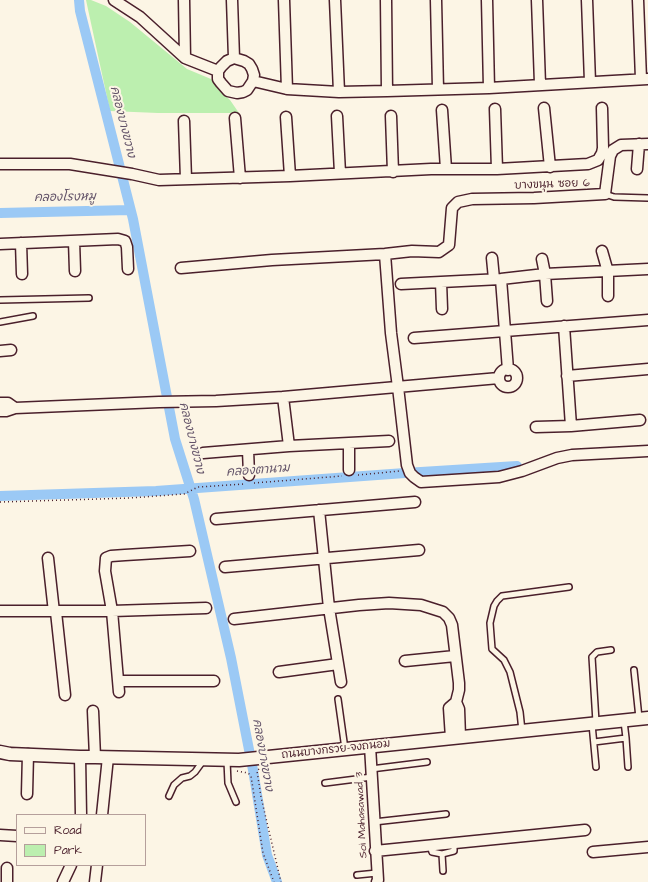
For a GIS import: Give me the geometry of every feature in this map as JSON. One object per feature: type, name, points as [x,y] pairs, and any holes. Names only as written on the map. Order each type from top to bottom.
[{"type":"street","points":[[114,0],[132,11],[185,58],[218,71]]},
{"type":"street","points":[[132,0],[132,11]]},
{"type":"street","points":[[184,0],[185,58]]},
{"type":"street","points":[[232,0],[234,58]]},
{"type":"street","points":[[284,0],[287,89]]},
{"type":"street","points":[[335,0],[338,92]]},
{"type":"street","points":[[386,0],[387,91]]},
{"type":"street","points":[[436,0],[438,89]]},
{"type":"street","points":[[487,0],[489,88]]},
{"type":"street","points":[[536,0],[540,84]]},
{"type":"street","points":[[587,0],[590,82]]},
{"type":"street","points":[[253,82],[287,89],[338,92],[489,88],[644,79],[638,0]]},
{"type":"street","points":[[234,58],[244,61],[249,64],[252,69],[254,75],[253,82],[251,86],[243,92],[237,93],[228,91],[220,83],[218,79],[218,71],[227,61],[234,58]]},
{"type":"street","points":[[544,108],[550,167]]},
{"type":"street","points":[[0,164],[70,164],[159,180],[446,169],[497,169],[588,164],[598,160],[602,153],[602,108]]},
{"type":"street","points":[[495,109],[497,169]]},
{"type":"street","points":[[442,110],[446,169]]},
{"type":"street","points":[[337,116],[340,173]]},
{"type":"street","points":[[391,116],[393,172]]},
{"type":"street","points":[[286,117],[290,176]]},
{"type":"street","points":[[235,118],[240,178]]},
{"type":"street","points":[[184,121],[186,179]]},
{"type":"street","points":[[637,169],[643,144]]},
{"type":"street","name":"บางขนุน ซอย 6","points":[[385,254],[412,251],[439,252],[443,250],[449,244],[452,208],[458,202],[478,199],[534,198],[605,194],[610,156],[613,150],[621,145],[643,144]]},
{"type":"street","points":[[0,244],[118,239],[125,241],[127,246],[128,268]]},
{"type":"street","points":[[74,240],[75,271]]},
{"type":"street","points":[[21,243],[22,274]]},
{"type":"street","points":[[602,251],[608,272],[608,296]]},
{"type":"street","points":[[181,268],[235,262],[385,254],[391,333],[406,465],[410,473],[421,482],[499,477],[522,471],[557,458],[572,455],[648,451]]},
{"type":"street","points":[[492,258],[498,279],[506,332],[508,370]]},
{"type":"street","points":[[542,259],[545,274],[547,301]]},
{"type":"street","points":[[401,284],[498,279],[545,274],[648,269]]},
{"type":"street","points":[[441,282],[442,309]]},
{"type":"street","points":[[414,338],[648,320]]},
{"type":"street","points":[[564,326],[571,426]]},
{"type":"street","points":[[0,351],[11,350]]},
{"type":"street","points":[[511,370],[516,375],[516,382],[514,385],[505,387],[500,382],[499,378],[502,372],[511,370]]},
{"type":"street","points":[[567,376],[648,370]]},
{"type":"street","points":[[0,411],[15,408],[216,401],[283,397],[499,378]]},
{"type":"street","points":[[283,397],[289,446]]},
{"type":"street","points":[[0,403],[8,403],[15,408]]},
{"type":"street","points":[[536,427],[571,426],[640,420]]},
{"type":"street","points":[[203,454],[289,446],[389,441]]},
{"type":"street","points":[[349,443],[352,473]]},
{"type":"street","points":[[248,450],[249,481]]},
{"type":"street","points":[[216,519],[415,502]]},
{"type":"street","points":[[319,510],[329,608],[341,682]]},
{"type":"street","points":[[225,567],[419,550]]},
{"type":"street","points":[[119,692],[112,611],[105,571],[106,558],[111,556],[190,551]]},
{"type":"street","points":[[48,558],[65,695]]},
{"type":"street","points":[[234,619],[389,602],[421,605],[443,612],[450,618],[452,624],[459,690],[456,702],[449,708],[455,738]]},
{"type":"street","points":[[0,611],[55,612],[206,608]]},
{"type":"street","points":[[405,661],[455,656]]},
{"type":"street","points":[[279,672],[338,664]]},
{"type":"street","points":[[118,681],[214,681]]},
{"type":"street","points":[[93,711],[95,757]]},
{"type":"street","name":"ถนนบางกรวย-จงถนอม","points":[[0,752],[10,754],[80,758],[108,757],[231,761],[643,719]]},
{"type":"street","name":"Soi Mahasawad 3","points":[[370,746],[377,878]]},
{"type":"street","points":[[27,794],[28,754]]},
{"type":"street","points":[[102,814],[108,757]]},
{"type":"street","points":[[80,758],[81,814]]},
{"type":"street","points":[[375,851],[586,830]]},
{"type":"street","points":[[0,835],[16,836]]},
{"type":"street","points":[[593,852],[648,847]]},
{"type":"street","points":[[63,882],[71,866]]},
{"type":"street","points":[[95,882],[97,866]]},
{"type":"street","points":[[7,868],[7,882]]},
{"type":"lane","points":[[605,194],[614,197],[648,198]]},
{"type":"lane","points":[[0,300],[89,298]]},
{"type":"lane","points":[[0,322],[33,316]]},
{"type":"lane","points":[[522,731],[520,712],[510,672],[504,660],[492,649],[490,623],[494,606],[497,600],[502,596],[569,587]]},
{"type":"lane","points":[[596,767],[592,657],[597,652],[611,650]]},
{"type":"lane","points":[[634,670],[643,719]]},
{"type":"lane","points":[[338,699],[345,749]]},
{"type":"lane","points":[[624,721],[628,767]]},
{"type":"lane","points":[[594,742],[626,738]]},
{"type":"lane","points":[[169,796],[174,785],[182,778],[190,776],[195,772],[203,760]]},
{"type":"lane","points":[[231,761],[228,783],[236,802]]},
{"type":"lane","points":[[325,783],[427,762]]},
{"type":"lane","points":[[374,822],[446,814]]},
{"type":"lane","points":[[430,846],[432,852],[442,854],[454,851],[454,843]]},
{"type":"lane","points":[[442,854],[443,871]]},
{"type":"lane","points":[[357,875],[377,878]]},
{"type":"path","points":[[0,502],[130,498],[184,494],[198,487],[249,481],[352,473],[404,471]]},
{"type":"path","points":[[261,758],[264,766],[257,771],[261,797],[281,882]]},
{"type":"path","points":[[231,761],[236,771],[248,773],[251,776],[263,853],[274,882]]},
{"type":"green space","points":[[86,0],[91,0],[106,6],[130,22],[187,69],[211,79],[215,82],[218,89],[230,100],[239,113],[158,113],[110,111]]},
{"type":"waterway","name":"คลองบางขวาง","points":[[79,0],[80,11],[133,219],[175,439],[194,499],[231,658],[253,770],[267,855],[277,882]]},
{"type":"waterway","name":"คลองโรงหมู","points":[[0,213],[130,210]]},
{"type":"waterway","name":"คลองตานาม","points":[[0,496],[156,491],[517,466]]}]
